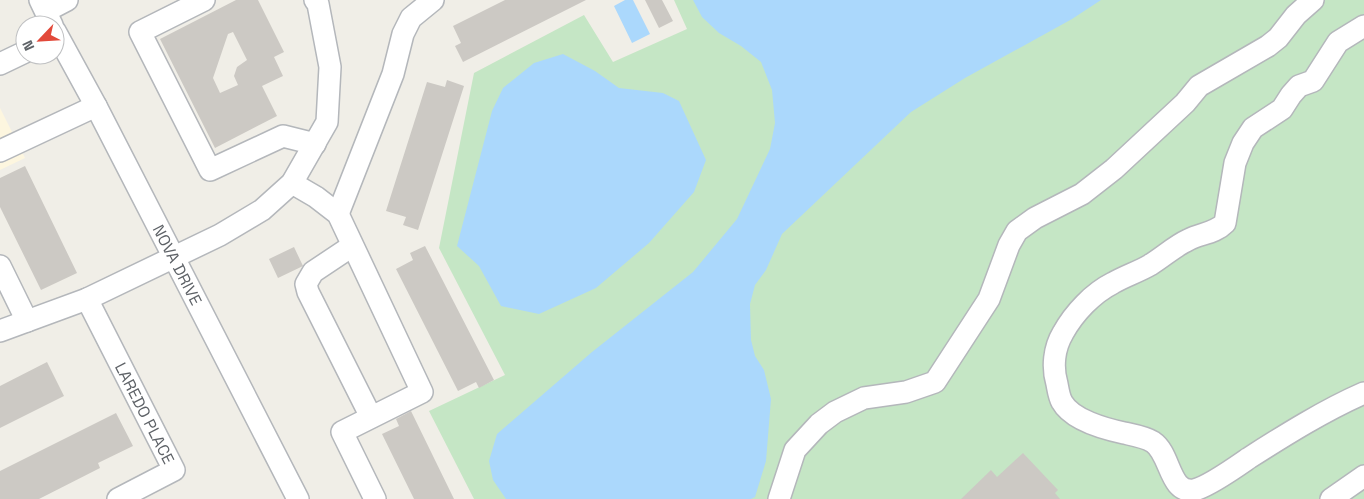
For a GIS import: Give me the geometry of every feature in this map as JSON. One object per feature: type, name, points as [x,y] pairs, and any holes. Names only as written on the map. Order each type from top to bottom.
[{"type":"street","points":[[57,15],[67,0]]},
{"type":"street","points":[[204,0],[140,32],[210,170],[283,136],[315,144]]},
{"type":"street","points":[[338,214],[393,74],[403,34],[411,18],[433,0]]},
{"type":"street","points":[[779,499],[796,450],[819,424],[835,412],[864,398],[912,390],[935,382],[988,299],[1009,246],[1017,232],[1035,218],[1082,194],[1114,169],[1185,103],[1199,86],[1268,46],[1278,38],[1296,15],[1313,0]]},
{"type":"street","points":[[0,331],[87,298],[220,235],[262,210],[292,182],[327,122],[330,67],[319,1]]},
{"type":"street","points":[[1364,26],[1338,42],[1313,81],[1299,86],[1282,109],[1253,128],[1243,143],[1235,163],[1225,223],[1220,229],[1191,238],[1179,244],[1149,265],[1096,294],[1078,312],[1063,332],[1056,346],[1054,368],[1062,402],[1073,415],[1117,432],[1154,442],[1164,455],[1180,488],[1194,490],[1212,482],[1305,424],[1364,393]]},
{"type":"street","name":"NOVA DRIVE","points":[[65,49],[298,499]]},
{"type":"street","points":[[0,64],[15,57]]},
{"type":"street","points":[[0,151],[96,106]]},
{"type":"street","points":[[292,182],[338,214],[422,392],[342,432],[375,499]]},
{"type":"street","points":[[352,246],[313,272],[306,284],[308,292],[371,417]]},
{"type":"street","points":[[1,270],[27,321]]},
{"type":"street","name":"LAREDO PLACE","points":[[87,298],[174,470],[118,499]]},
{"type":"street","points":[[1331,499],[1364,476]]},
{"type":"shaded area","points":[[0,108],[25,158],[0,170]]},
{"type":"green space","points":[[674,0],[1364,0],[1364,499],[474,499],[429,411],[505,375],[439,248],[474,73],[584,15],[613,62],[687,29]]},
{"type":"water","points":[[625,0],[633,0],[650,34],[632,43],[614,6]]},
{"type":"water","points":[[693,0],[1101,0],[1072,19],[965,78],[911,112],[782,234],[766,270],[755,285],[750,304],[751,340],[755,356],[764,370],[771,399],[766,461],[755,497],[751,499],[506,499],[493,480],[489,461],[497,434],[592,352],[693,272],[737,219],[770,149],[775,123],[772,90],[761,62],[741,46],[719,33],[702,17]]},
{"type":"water","points":[[563,54],[595,71],[619,88],[663,93],[679,101],[706,160],[694,192],[649,243],[596,288],[539,314],[501,306],[479,266],[457,246],[492,111],[503,88],[534,63]]},
{"type":"building","points":[[236,0],[258,0],[284,52],[274,57],[283,76],[262,86],[277,116],[215,148],[160,39]],"holes":[[[233,32],[247,60],[237,67],[234,76],[238,85],[220,93],[213,78],[228,34]]]},
{"type":"building","points":[[505,0],[586,0],[463,62],[455,46],[461,43],[453,26]]},
{"type":"building","points":[[645,0],[662,0],[673,21],[659,28]]},
{"type":"building","points":[[447,80],[464,86],[418,230],[403,225],[406,217],[386,211],[427,82],[445,87]]},
{"type":"building","points":[[25,166],[77,273],[41,290],[0,207],[0,178]]},
{"type":"building","points":[[425,246],[494,380],[479,388],[476,382],[458,391],[396,269],[413,260],[410,253]]},
{"type":"building","points":[[294,247],[303,266],[278,278],[269,259]]},
{"type":"building","points":[[47,362],[64,396],[0,428],[0,386]]},
{"type":"building","points":[[411,411],[454,499],[414,499],[382,434],[399,426],[396,419]]},
{"type":"building","points":[[116,413],[133,446],[98,463],[100,468],[39,499],[0,499],[0,471]]},
{"type":"building","points":[[1023,453],[1058,490],[1055,493],[1060,499],[961,499],[991,470],[997,477]]}]
